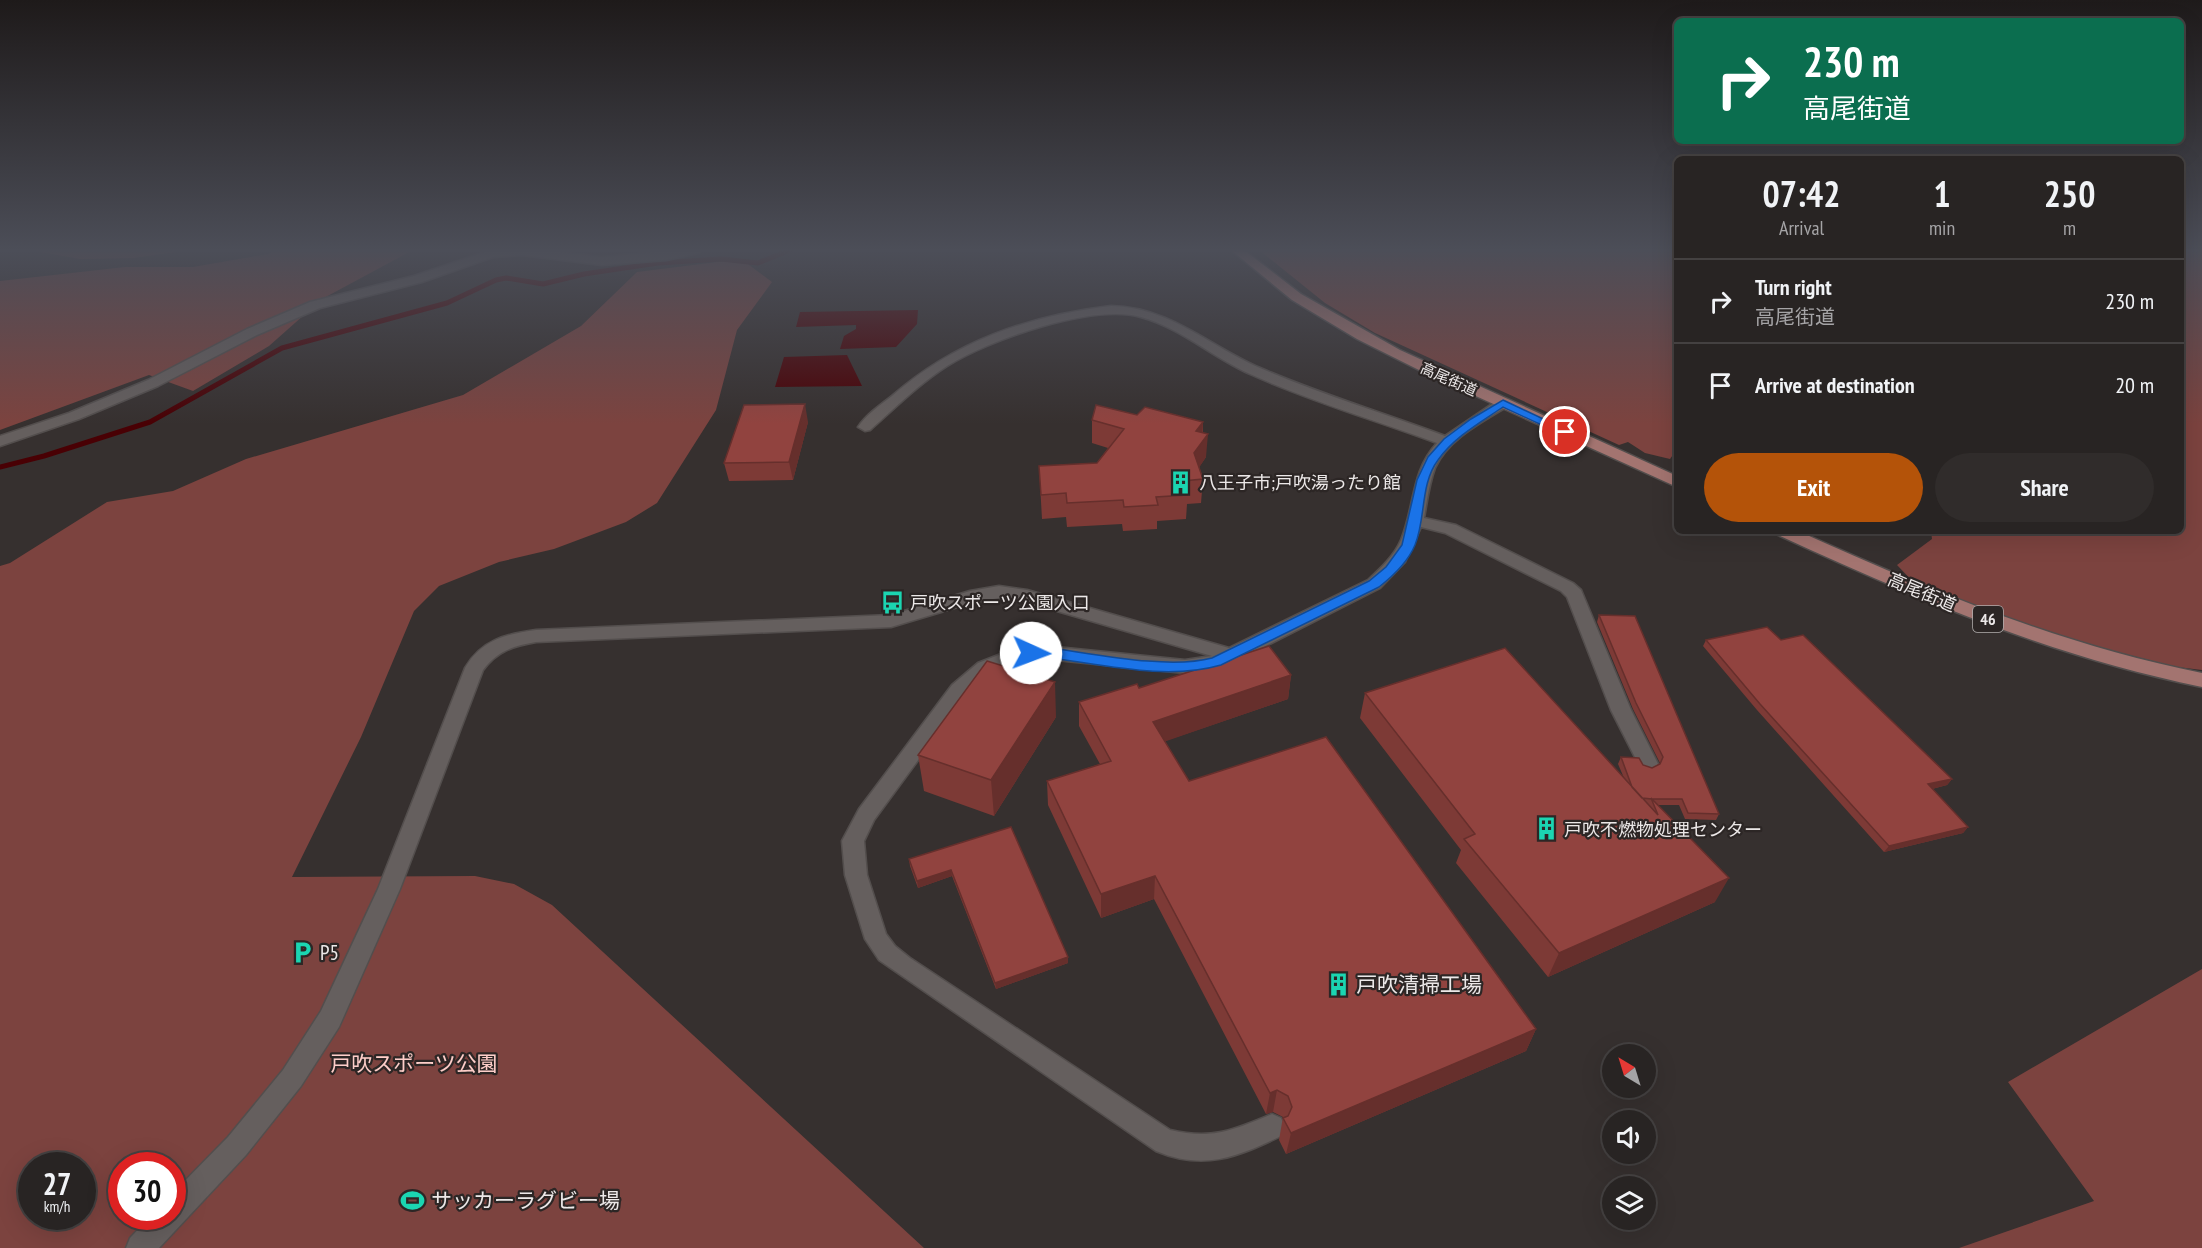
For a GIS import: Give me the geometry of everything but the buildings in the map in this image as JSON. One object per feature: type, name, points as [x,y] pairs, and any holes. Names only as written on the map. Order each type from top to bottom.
[{"type":"main road","name":"高尾街道","points":[[1315,308],[1398,355],[1674,481]]},
{"type":"main road","name":"高尾街道","points":[[1791,534],[1927,595],[2005,625],[2133,665],[2202,680]]},
{"type":"street","points":[[0,441],[74,416],[153,383],[252,332],[305,308]]},
{"type":"street","points":[[865,427],[942,363],[967,349],[993,338],[1096,310],[1128,309],[1158,318],[1188,332],[1253,370],[1448,442]]},
{"type":"street","points":[[1272,1126],[1223,1148],[1192,1149],[1165,1142],[887,953],[876,939],[856,875],[853,841],[866,815],[971,675],[992,662],[1018,654],[1044,652],[1171,668],[1196,667],[1230,655],[1374,584],[1391,570],[1409,545],[1423,480],[1432,459],[1448,442],[1503,403]]},
{"type":"street","points":[[1416,521],[1450,529],[1567,587],[1575,594],[1621,710],[1648,764]]},
{"type":"street","points":[[186,1199],[237,1146],[285,1086],[330,1019],[389,889],[474,668],[485,652],[507,640],[536,636],[891,621],[970,597],[999,592],[1028,596],[1230,655]]},
{"type":"street","points":[[140,1248],[157,1230]]},
{"type":"green space","points":[[0,308],[312,308],[269,346],[193,391],[149,375],[0,430]]},
{"type":"green space","name":"戸吹スポーツ公園","points":[[599,308],[753,308],[737,330],[716,410],[657,503],[626,522],[554,549],[499,562],[439,586],[414,611],[361,737],[292,877],[475,876],[514,884],[552,905],[924,1248],[0,1248],[0,566],[10,563],[107,502],[173,491],[246,459],[463,395],[581,326]]},
{"type":"green space","points":[[1334,308],[1674,308],[1674,453],[1670,459],[1645,453],[1628,442],[1619,445],[1375,333]]},
{"type":"green space","points":[[2184,308],[2202,308],[2202,670],[2177,667],[2052,636],[1919,588],[1897,565],[1932,539],[1931,534],[2184,534]]},
{"type":"green space","points":[[2202,969],[2202,1248],[1959,1248],[2094,1201],[2008,1082]]},
{"type":"shaded area","points":[[918,310],[917,324],[896,347],[840,349],[844,336],[856,329],[856,325],[796,327],[800,312]]},
{"type":"shaded area","points":[[847,355],[862,386],[775,387],[784,357]]},
{"type":"waterway","points":[[0,467],[44,456],[150,422],[282,348],[428,308]]},
{"type":"place","name":"八王子市;戸吹湯ったり館","points":[[1181,482]]},
{"type":"place","name":"戸吹スポーツ公園入口","points":[[892,602]]},
{"type":"place","name":"戸吹不燃物処理センター","points":[[1546,829]]},
{"type":"place","name":"P5","points":[[302,952]]},
{"type":"place","name":"戸吹清掃工場","points":[[1338,984]]},
{"type":"place","name":"サッカーラグビー場","points":[[413,1200]]},
{"type":"route","points":[[1031,653],[1044,652],[1171,668],[1196,667],[1216,662],[1374,584],[1391,570],[1409,545],[1423,480],[1432,459],[1448,442],[1475,421],[1503,403],[1565,432]]}]
